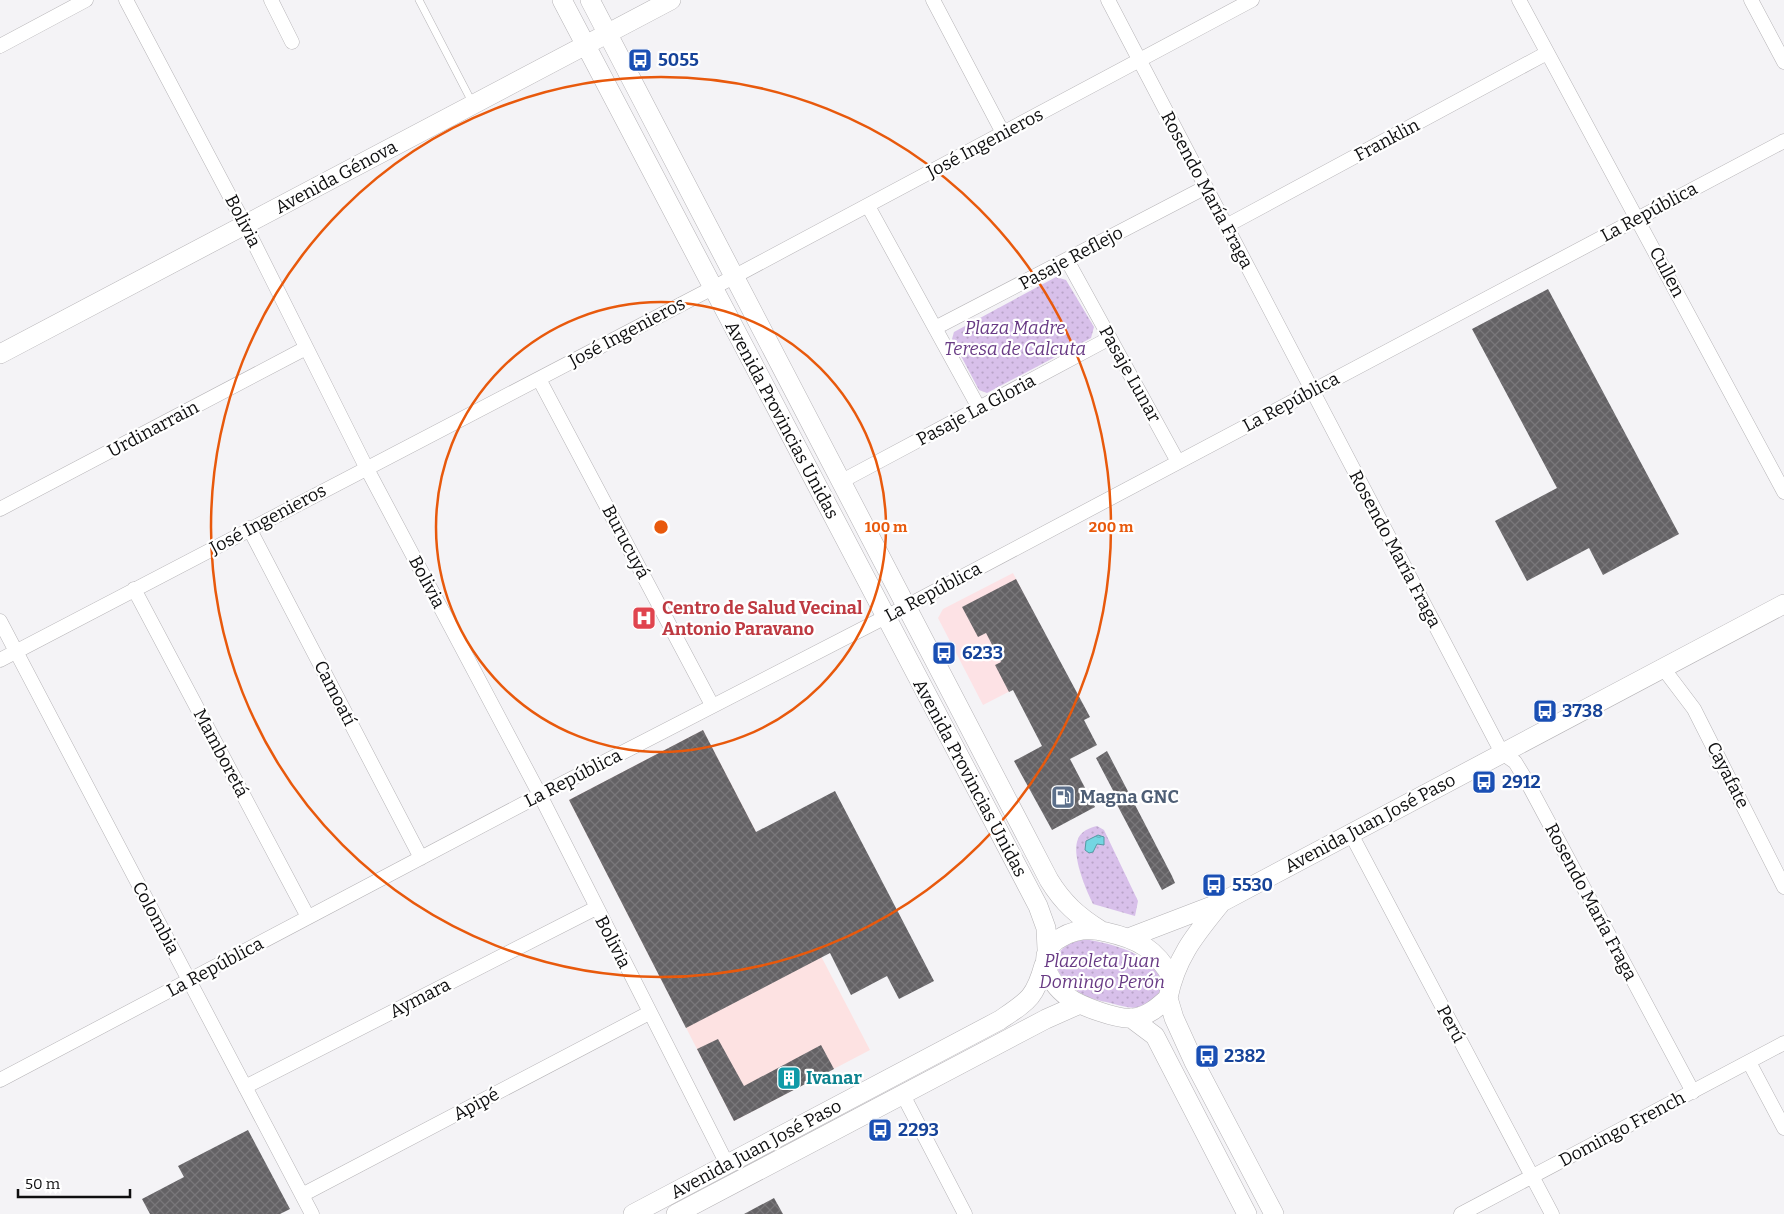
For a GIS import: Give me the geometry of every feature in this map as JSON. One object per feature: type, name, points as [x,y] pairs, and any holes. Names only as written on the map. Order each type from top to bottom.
[{"type":"main road","name":"Avenida Provincias Unidas","points":[[562,0],[1038,906],[1046,928],[1045,957]]},
{"type":"main road","name":"Avenida Provincias Unidas","points":[[590,0],[1059,897],[1077,916],[1100,930]]},
{"type":"main road","name":"Avenida Génova","points":[[0,354],[671,0]]},
{"type":"main road","name":"Avenida Juan José Paso","points":[[1128,938],[1222,902],[1784,604]]},
{"type":"main road","name":"Avenida Juan José Paso","points":[[1172,978],[1186,948],[1222,902]]},
{"type":"main road","points":[[1247,1214],[1155,1036],[1131,1018],[1080,1004],[1058,988],[1045,957],[1058,939],[1071,932],[1085,929],[1100,930],[1128,938],[1148,948],[1163,961],[1172,978],[1168,998],[1174,1018],[1194,1062],[1274,1214]]},
{"type":"main road","name":"Avenida Juan José Paso","points":[[633,1214],[1000,1020],[1022,1005],[1037,988],[1045,957]]},
{"type":"main road","points":[[1131,1018],[1145,1015],[1168,998]]},
{"type":"main road","name":"Avenida Juan José Paso","points":[[685,1212],[1046,1019],[1080,1004]]},
{"type":"street","points":[[1,43],[86,0]]},
{"type":"street","name":"Bolivia","points":[[126,0],[245,225],[366,467],[540,795],[727,1164]]},
{"type":"street","points":[[272,0],[292,42]]},
{"type":"street","points":[[933,0],[1003,133]]},
{"type":"street","name":"Rosendo María Fraga","points":[[1108,0],[1502,753],[1515,762],[1526,780],[1693,1092]]},
{"type":"street","name":"José Ingenieros","points":[[0,660],[249,528],[734,277],[1252,0]]},
{"type":"street","name":"Cullen","points":[[1519,0],[1784,492]]},
{"type":"street","points":[[1751,0],[1784,62]]},
{"type":"street","name":"Franklin","points":[[1226,226],[1547,53]]},
{"type":"street","name":"La República","points":[[0,1080],[712,705],[907,606],[1784,140]]},
{"type":"street","name":"Pasaje Reflejo","points":[[936,328],[1206,187]]},
{"type":"street","points":[[868,206],[979,408]]},
{"type":"street","name":"Pasaje Lunar","points":[[1067,260],[1178,462]]},
{"type":"street","name":"Pasaje La Gloria","points":[[842,481],[1110,338]]},
{"type":"street","name":"Urdinarrain","points":[[0,509],[306,348]]},
{"type":"street","name":"Burucuyá","points":[[539,379],[712,705]]},
{"type":"street","name":"Camoatí","points":[[249,528],[421,858]]},
{"type":"street","name":"Mamboretá","points":[[134,589],[308,918]]},
{"type":"street","name":"Colombia","points":[[0,621],[312,1214]]},
{"type":"street","name":"Cayafate","points":[[1663,668],[1694,709],[1784,887]]},
{"type":"street","name":"Perú","points":[[1351,834],[1552,1214]]},
{"type":"street","name":"Aymara","points":[[246,1087],[596,908]]},
{"type":"street","name":"Apipé","points":[[302,1195],[649,1012]]},
{"type":"street","name":"Domingo French","points":[[1460,1214],[1784,1043]]},
{"type":"street","points":[[1749,1062],[1784,1128]]},
{"type":"street","points":[[903,1095],[965,1214]]},
{"type":"street","points":[[685,1212],[692,1195],[688,1185]]},
{"type":"lane","points":[[419,0],[473,105]]},
{"type":"shaded area","points":[[1013,573],[1061,665],[983,705],[938,618],[943,609]]},
{"type":"shaded area","name":"Ivanar","points":[[703,730],[870,1050],[734,1121],[569,800]]},
{"type":"green space","name":"Plaza Madre Teresa de Calcuta","points":[[1056,277],[1066,280],[1094,327],[1091,338],[987,393],[979,390],[952,339],[954,332]]},
{"type":"green space","points":[[1097,826],[1104,830],[1138,901],[1135,916],[1093,904],[1087,890],[1080,872],[1076,846],[1083,832]]},
{"type":"green space","name":"Plazoleta Juan Domingo Perón","points":[[1085,939],[1118,947],[1147,962],[1162,979],[1160,993],[1146,1004],[1131,1008],[1091,998],[1073,988],[1059,972],[1056,964],[1057,956],[1062,949],[1071,943]]},
{"type":"water","points":[[1098,835],[1104,837],[1104,845],[1097,844],[1093,852],[1089,853],[1085,850],[1086,841]]},
{"type":"building","points":[[1548,289],[1679,534],[1603,575],[1589,548],[1527,581],[1495,521],[1557,488],[1472,329]]},
{"type":"building","points":[[1016,579],[1090,717],[1084,720],[1097,745],[1070,759],[1095,807],[1052,830],[1014,761],[1042,746],[1013,690],[1009,692],[995,665],[1001,662],[986,633],[978,637],[962,607]]},
{"type":"building","name":"Ivanar","points":[[703,730],[756,832],[835,791],[934,981],[899,999],[887,976],[851,995],[830,953],[686,1028],[569,800]]},
{"type":"building","points":[[1107,751],[1175,883],[1162,890],[1114,799],[1117,798],[1096,758]]},
{"type":"building","name":"Ivanar","points":[[718,1039],[744,1086],[821,1045],[834,1069],[734,1121],[697,1049]]},
{"type":"building","points":[[248,1130],[290,1209],[280,1214],[150,1214],[142,1199],[184,1177],[178,1166]]},
{"type":"building","points":[[774,1198],[783,1214],[744,1214]]},
{"type":"place","name":"5055","points":[[640,60]]},
{"type":"place","name":"Centro de Salud Vecinal Antonio Paravano","points":[[644,618]]},
{"type":"place","name":"6233","points":[[944,653]]},
{"type":"place","name":"3738","points":[[1545,711]]},
{"type":"place","name":"2912","points":[[1484,782]]},
{"type":"place","name":"Magna GNC","points":[[1063,797]]},
{"type":"place","name":"5530","points":[[1214,885]]},
{"type":"place","name":"2382","points":[[1207,1056]]},
{"type":"place","name":"Ivanar","points":[[789,1078]]},
{"type":"place","name":"2293","points":[[880,1130]]}]
